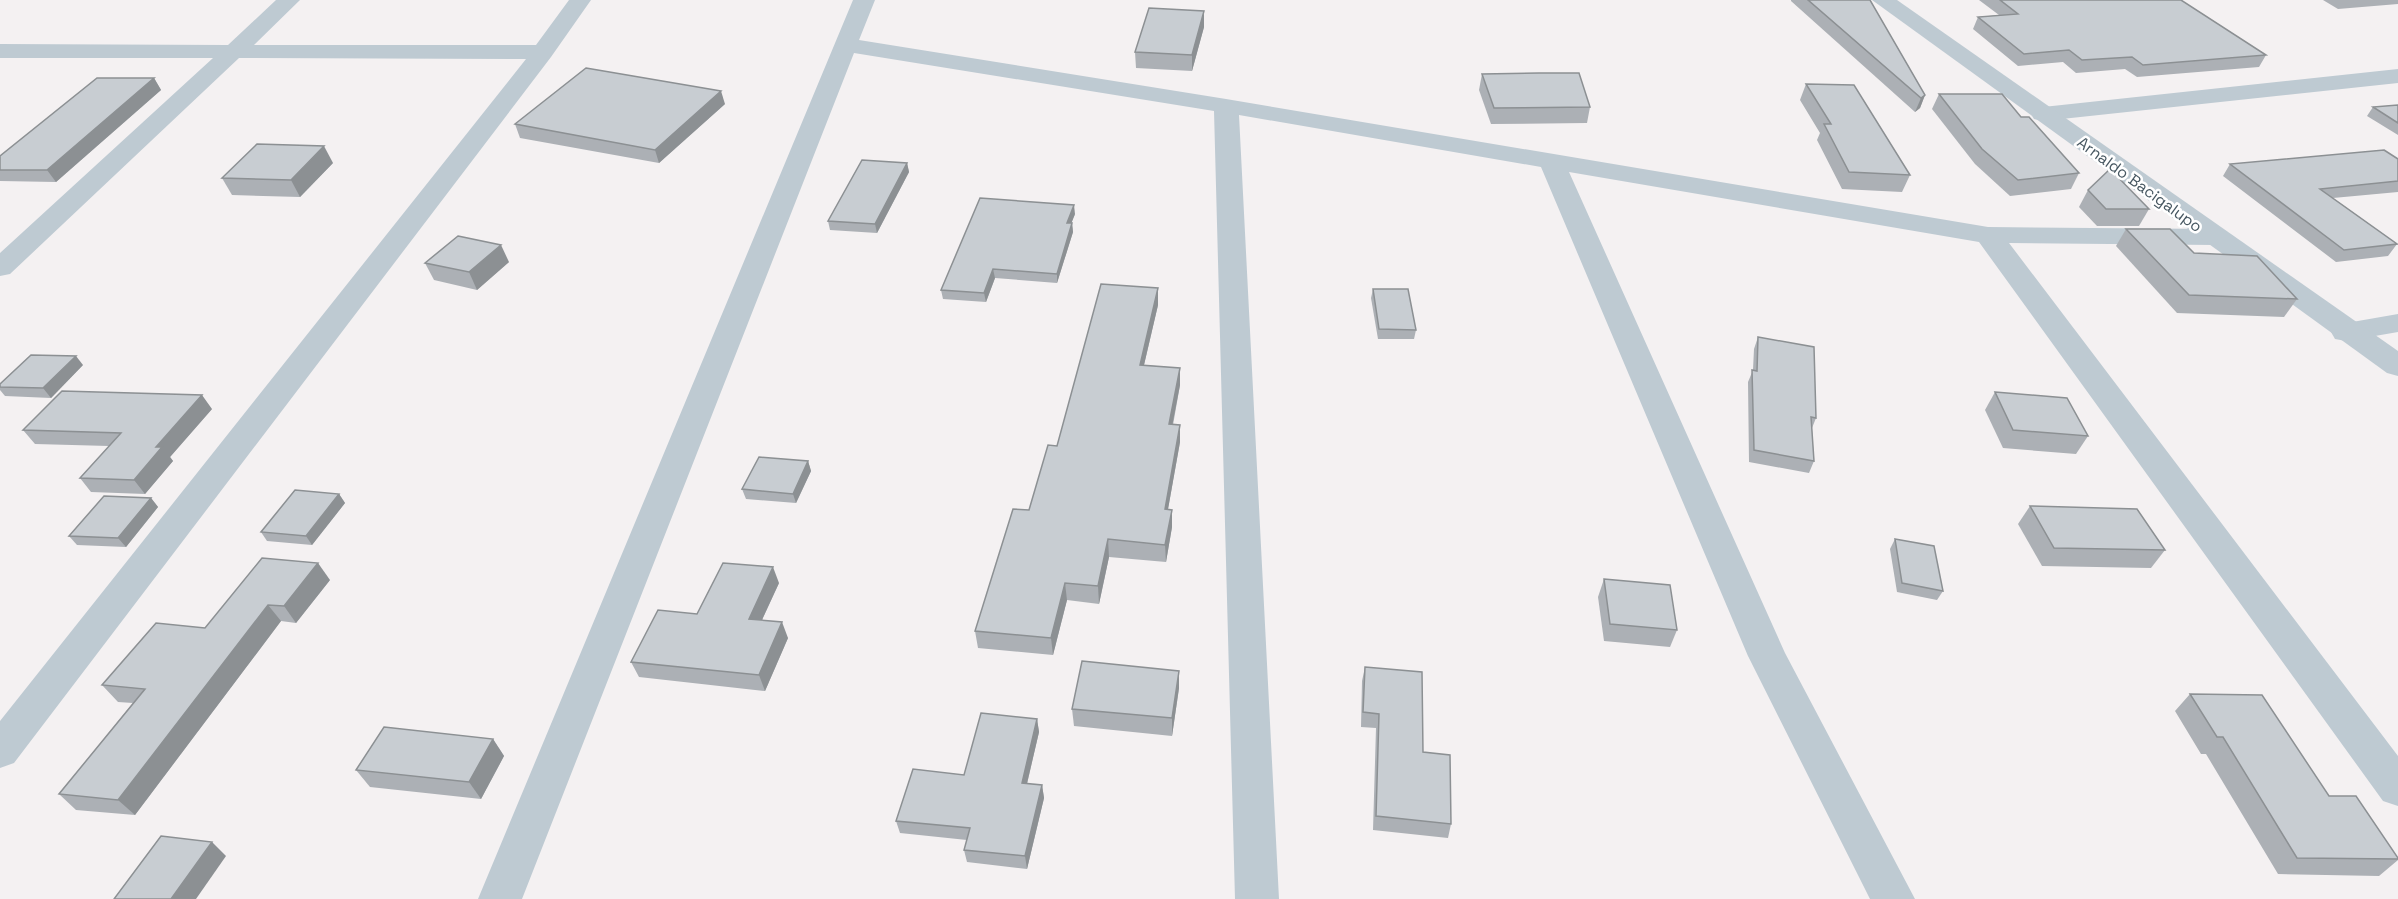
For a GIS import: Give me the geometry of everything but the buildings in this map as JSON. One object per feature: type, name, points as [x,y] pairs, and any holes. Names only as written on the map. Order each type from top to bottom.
[{"type":"street","points":[[0,268],[288,0]]},
{"type":"street","points":[[0,751],[543,52],[579,0]]},
{"type":"street","points":[[500,899],[864,0]]},
{"type":"street","name":"Arnaldo Bacigalupo","points":[[1883,0],[2346,332],[2398,366]]},
{"type":"street","points":[[845,45],[1227,106],[1988,235],[2214,237]]},
{"type":"street","points":[[0,51],[543,52]]},
{"type":"street","points":[[2043,114],[2398,76]]},
{"type":"street","points":[[1227,106],[1257,899]]},
{"type":"street","points":[[1552,162],[1767,656],[1893,899]]},
{"type":"street","points":[[1988,235],[2398,788]]},
{"type":"street","points":[[2346,332],[2398,323]]}]
